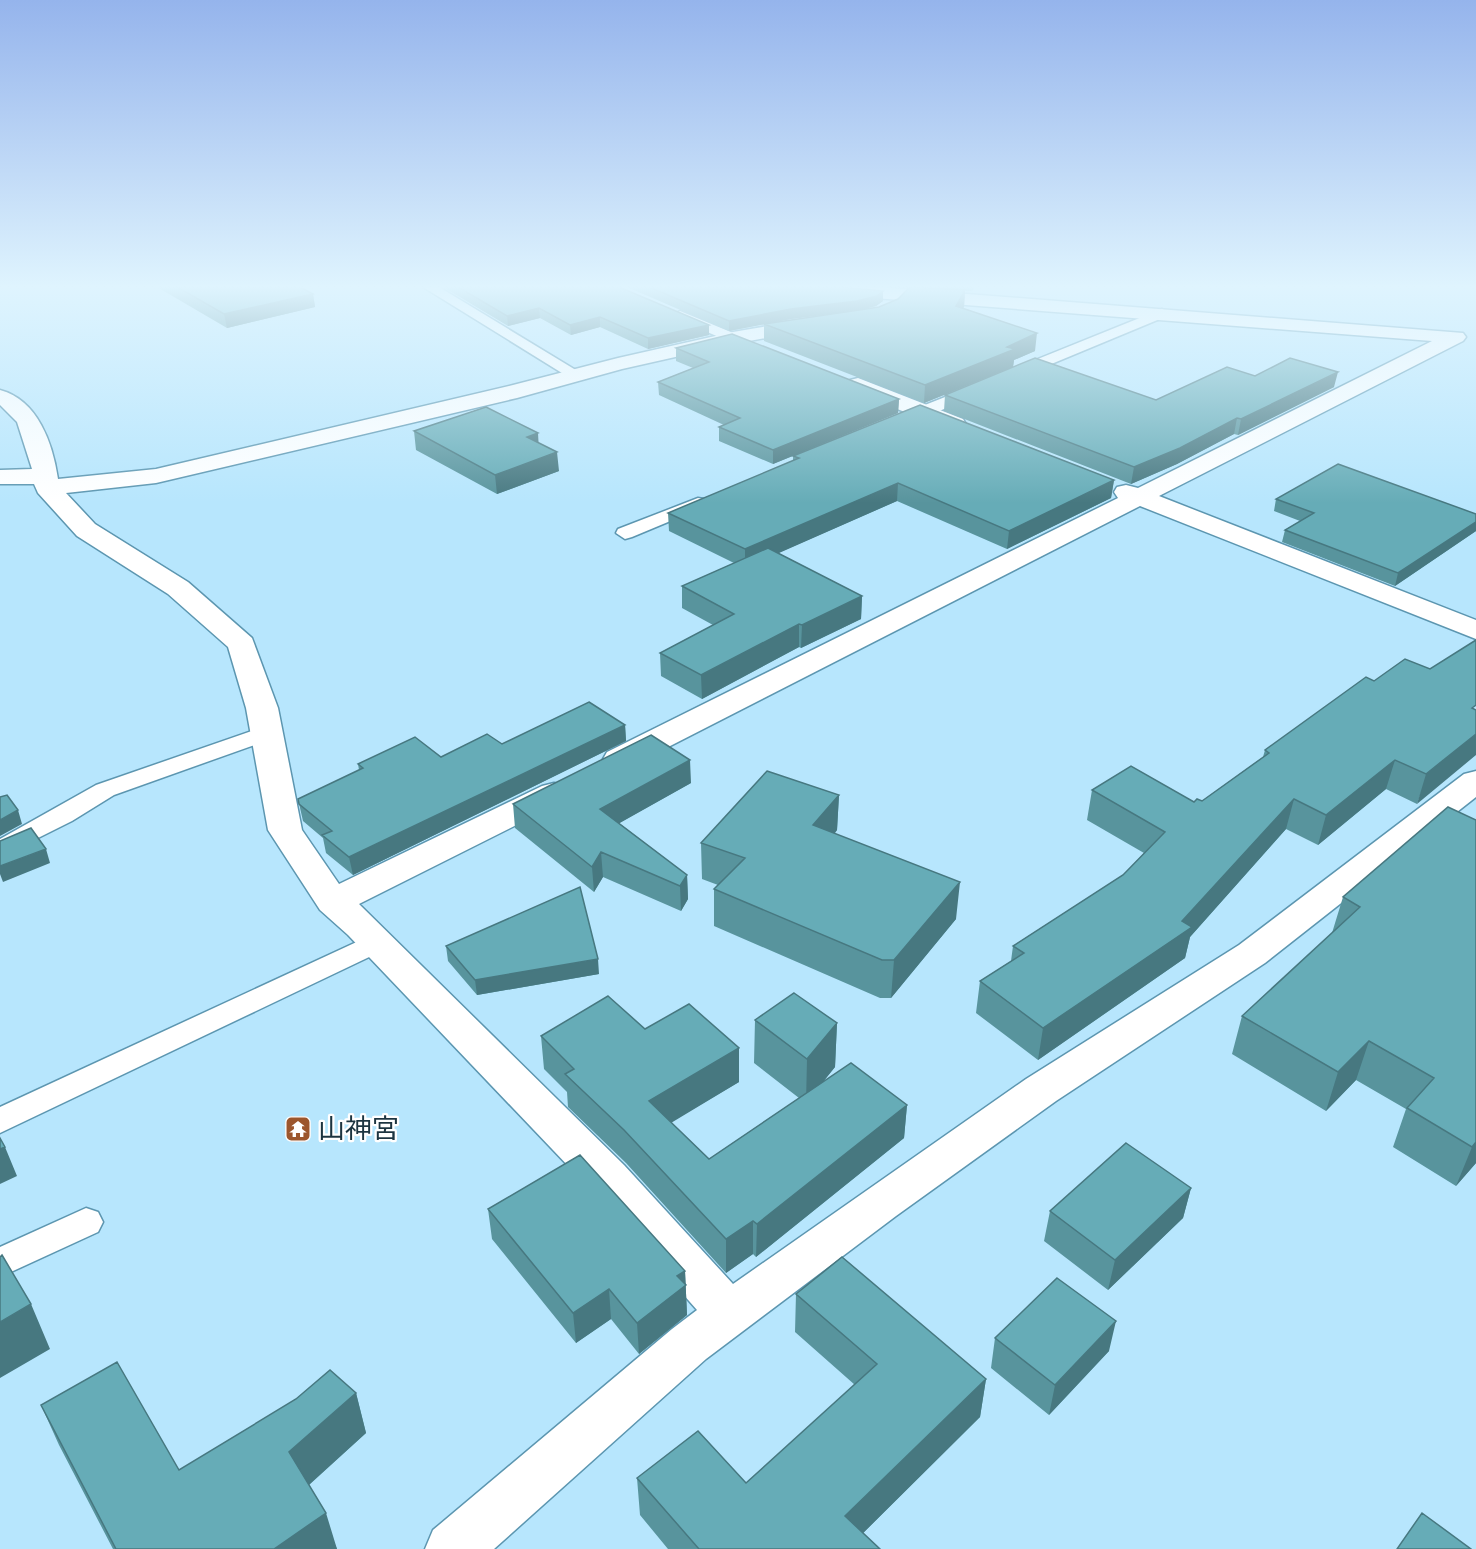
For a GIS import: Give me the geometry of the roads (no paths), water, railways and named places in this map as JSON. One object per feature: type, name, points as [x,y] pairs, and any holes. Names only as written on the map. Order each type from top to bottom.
[{"type":"street","points":[[0,477],[46,482],[156,476],[643,359]]},
{"type":"street","points":[[333,902],[1138,497],[1422,359]]},
{"type":"street","points":[[843,379],[978,433]]},
{"type":"street","points":[[0,397],[11,402],[28,420],[46,482],[86,530],[178,588],[242,644],[262,708],[285,830],[333,902],[376,942],[608,1178],[732,1315]]},
{"type":"street","points":[[1106,484],[1476,630]]},
{"type":"street","points":[[453,1549],[689,1344],[732,1315],[880,1203],[1032,1097],[1252,954],[1476,781]]},
{"type":"lane","points":[[550,359],[576,375]]},
{"type":"lane","points":[[891,425],[1049,359]]},
{"type":"lane","points":[[625,533],[714,497]]},
{"type":"lane","points":[[0,849],[63,816],[105,790],[266,733]]},
{"type":"lane","points":[[0,1121],[376,942]]},
{"type":"lane","points":[[0,1263],[86,1222]]},
{"type":"place","name":"山神宮","points":[[298,1129]]}]
